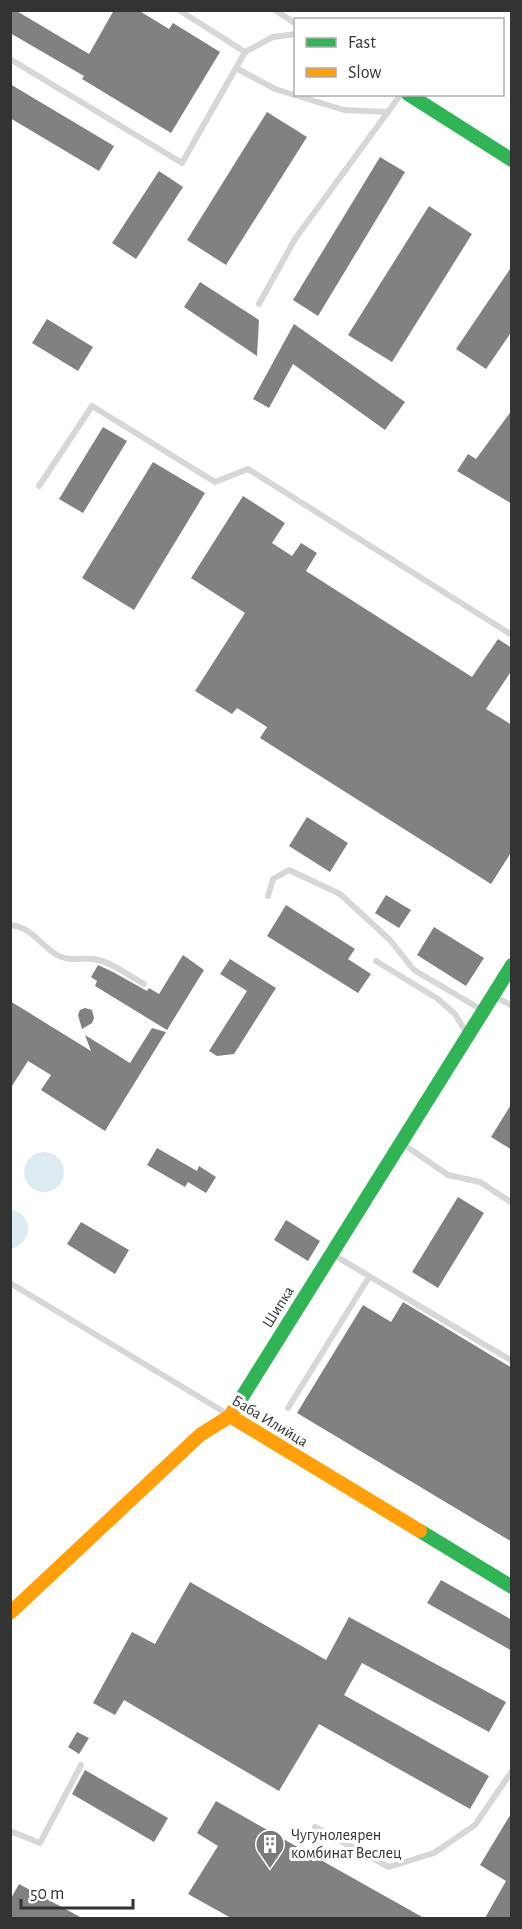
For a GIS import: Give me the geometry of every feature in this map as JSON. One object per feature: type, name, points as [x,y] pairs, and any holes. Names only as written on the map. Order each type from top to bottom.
[{"type":"street","points":[[411,96],[512,160]]},
{"type":"street","name":"Шипка","points":[[10,1613],[200,1435],[230,1416],[512,965]]},
{"type":"street","name":"Баба Илийца","points":[[230,1416],[512,1587]]},
{"type":"lane","points":[[179,10],[246,52]]},
{"type":"lane","points":[[275,10],[294,23]]},
{"type":"lane","points":[[10,59],[182,163],[246,52],[273,36],[294,33]]},
{"type":"lane","points":[[236,68],[275,89],[294,95]]},
{"type":"lane","points":[[298,96],[344,110],[388,112]]},
{"type":"lane","points":[[259,304],[295,239],[400,96]]},
{"type":"lane","points":[[39,486],[92,406],[214,482],[248,469],[512,635]]},
{"type":"lane","points":[[268,896],[273,879],[289,870],[340,894],[390,940],[414,970],[483,1011]]},
{"type":"lane","points":[[10,925],[23,927],[57,955],[72,961],[87,958],[101,960],[144,984]]},
{"type":"lane","points":[[376,961],[438,999],[455,1014],[468,1035]]},
{"type":"lane","points":[[493,995],[512,1006]]},
{"type":"lane","points":[[401,1142],[448,1175],[480,1182],[512,1203]]},
{"type":"lane","points":[[331,1254],[512,1361]]},
{"type":"lane","points":[[288,1408],[369,1277]]},
{"type":"lane","name":"Баба Илийца","points":[[10,1283],[230,1416]]},
{"type":"lane","points":[[10,1831],[40,1843],[81,1765]]},
{"type":"lane","points":[[315,1827],[389,1867],[434,1853],[475,1826],[512,1771]]},
{"type":"shaded area","points":[[44,1152],[58,1158],[64,1172],[58,1186],[44,1192],[30,1186],[24,1172],[30,1158]]},
{"type":"shaded area","points":[[10,1209],[24,1216],[28,1228],[24,1240],[11,1249]]},
{"type":"building","points":[[10,10],[15,10],[89,54],[114,10],[138,10],[169,29],[173,23],[220,52],[171,133],[82,79],[84,76],[10,33]]},
{"type":"building","points":[[10,84],[114,146],[99,171],[10,118]]},
{"type":"building","points":[[267,112],[307,137],[226,265],[187,240]]},
{"type":"building","points":[[380,157],[405,172],[318,316],[293,300]]},
{"type":"building","points":[[159,171],[183,187],[136,259],[112,243]]},
{"type":"building","points":[[429,206],[472,234],[392,362],[348,335]]},
{"type":"building","points":[[512,266],[512,331],[486,369],[456,349]]},
{"type":"building","points":[[200,282],[259,320],[257,356],[184,307]]},
{"type":"building","points":[[47,319],[93,347],[78,371],[32,343]]},
{"type":"building","points":[[294,324],[405,402],[385,430],[293,364],[269,408],[253,399]]},
{"type":"building","points":[[512,410],[512,504],[457,471],[468,454],[476,459]]},
{"type":"building","points":[[103,427],[127,441],[83,513],[59,499]]},
{"type":"building","points":[[153,462],[205,493],[134,610],[82,578]]},
{"type":"building","points":[[243,496],[285,523],[272,543],[292,556],[301,543],[317,553],[306,571],[472,677],[498,639],[512,648],[512,670],[486,709],[512,725],[512,851],[491,884],[260,738],[267,727],[237,708],[232,714],[195,691],[245,613],[191,578]]},
{"type":"building","points":[[307,817],[348,843],[330,872],[289,846]]},
{"type":"building","points":[[386,895],[411,910],[399,928],[375,913]]},
{"type":"building","points":[[286,905],[355,949],[348,959],[371,974],[358,993],[267,936]]},
{"type":"building","points":[[434,927],[484,958],[466,986],[417,955]]},
{"type":"building","points":[[183,955],[204,970],[167,1030],[95,986],[97,981],[91,977],[98,965],[147,991],[149,988],[159,994]]},
{"type":"building","points":[[230,959],[276,988],[234,1054],[217,1056],[209,1051],[247,991],[220,974]]},
{"type":"building","points":[[10,1001],[91,1051],[85,1035],[130,1063],[152,1028],[166,1032],[105,1131],[41,1090],[51,1075],[28,1061],[10,1089]]},
{"type":"building","points":[[85,1008],[92,1010],[94,1018],[92,1023],[82,1029],[78,1015],[80,1010]]},
{"type":"building","points":[[512,1103],[512,1150],[491,1137]]},
{"type":"building","points":[[157,1148],[197,1171],[199,1166],[216,1177],[206,1193],[188,1182],[185,1187],[147,1165]]},
{"type":"building","points":[[458,1197],[484,1213],[438,1288],[412,1272]]},
{"type":"building","points":[[286,1220],[320,1241],[308,1261],[274,1240]]},
{"type":"building","points":[[81,1222],[129,1250],[115,1274],[67,1244]]},
{"type":"building","points":[[403,1302],[512,1368],[512,1542],[297,1413],[363,1305],[391,1322]]},
{"type":"building","points":[[441,1580],[512,1620],[512,1651],[427,1603]]},
{"type":"building","points":[[190,1582],[326,1660],[349,1617],[506,1702],[489,1732],[362,1663],[344,1695],[489,1776],[470,1809],[319,1724],[279,1791],[124,1700],[115,1715],[93,1703],[132,1632],[155,1644]]},
{"type":"building","points":[[77,1732],[89,1738],[79,1754],[68,1747]]},
{"type":"building","points":[[85,1770],[168,1818],[154,1842],[72,1794]]},
{"type":"building","name":"Чугунолеярен комбинат Веслец","points":[[216,1801],[424,1918],[231,1918],[188,1894],[218,1846],[197,1833]]},
{"type":"building","points":[[512,1812],[512,1918],[485,1918],[506,1881],[480,1865]]},
{"type":"building","points":[[19,1884],[82,1918],[10,1918],[10,1900]]},
{"type":"traffic: fast","points":[[411,96],[512,160]]},
{"type":"traffic: fast","points":[[234,1410],[512,965]]},
{"type":"traffic: fast","points":[[420,1531],[512,1587]]},
{"type":"traffic: slow","points":[[10,1613],[200,1435],[230,1416],[234,1410]]},
{"type":"traffic: slow","points":[[230,1416],[420,1531]]},
{"type":"place","name":"Чугунолеярен комбинат Веслец","points":[[270,1870]]}]
